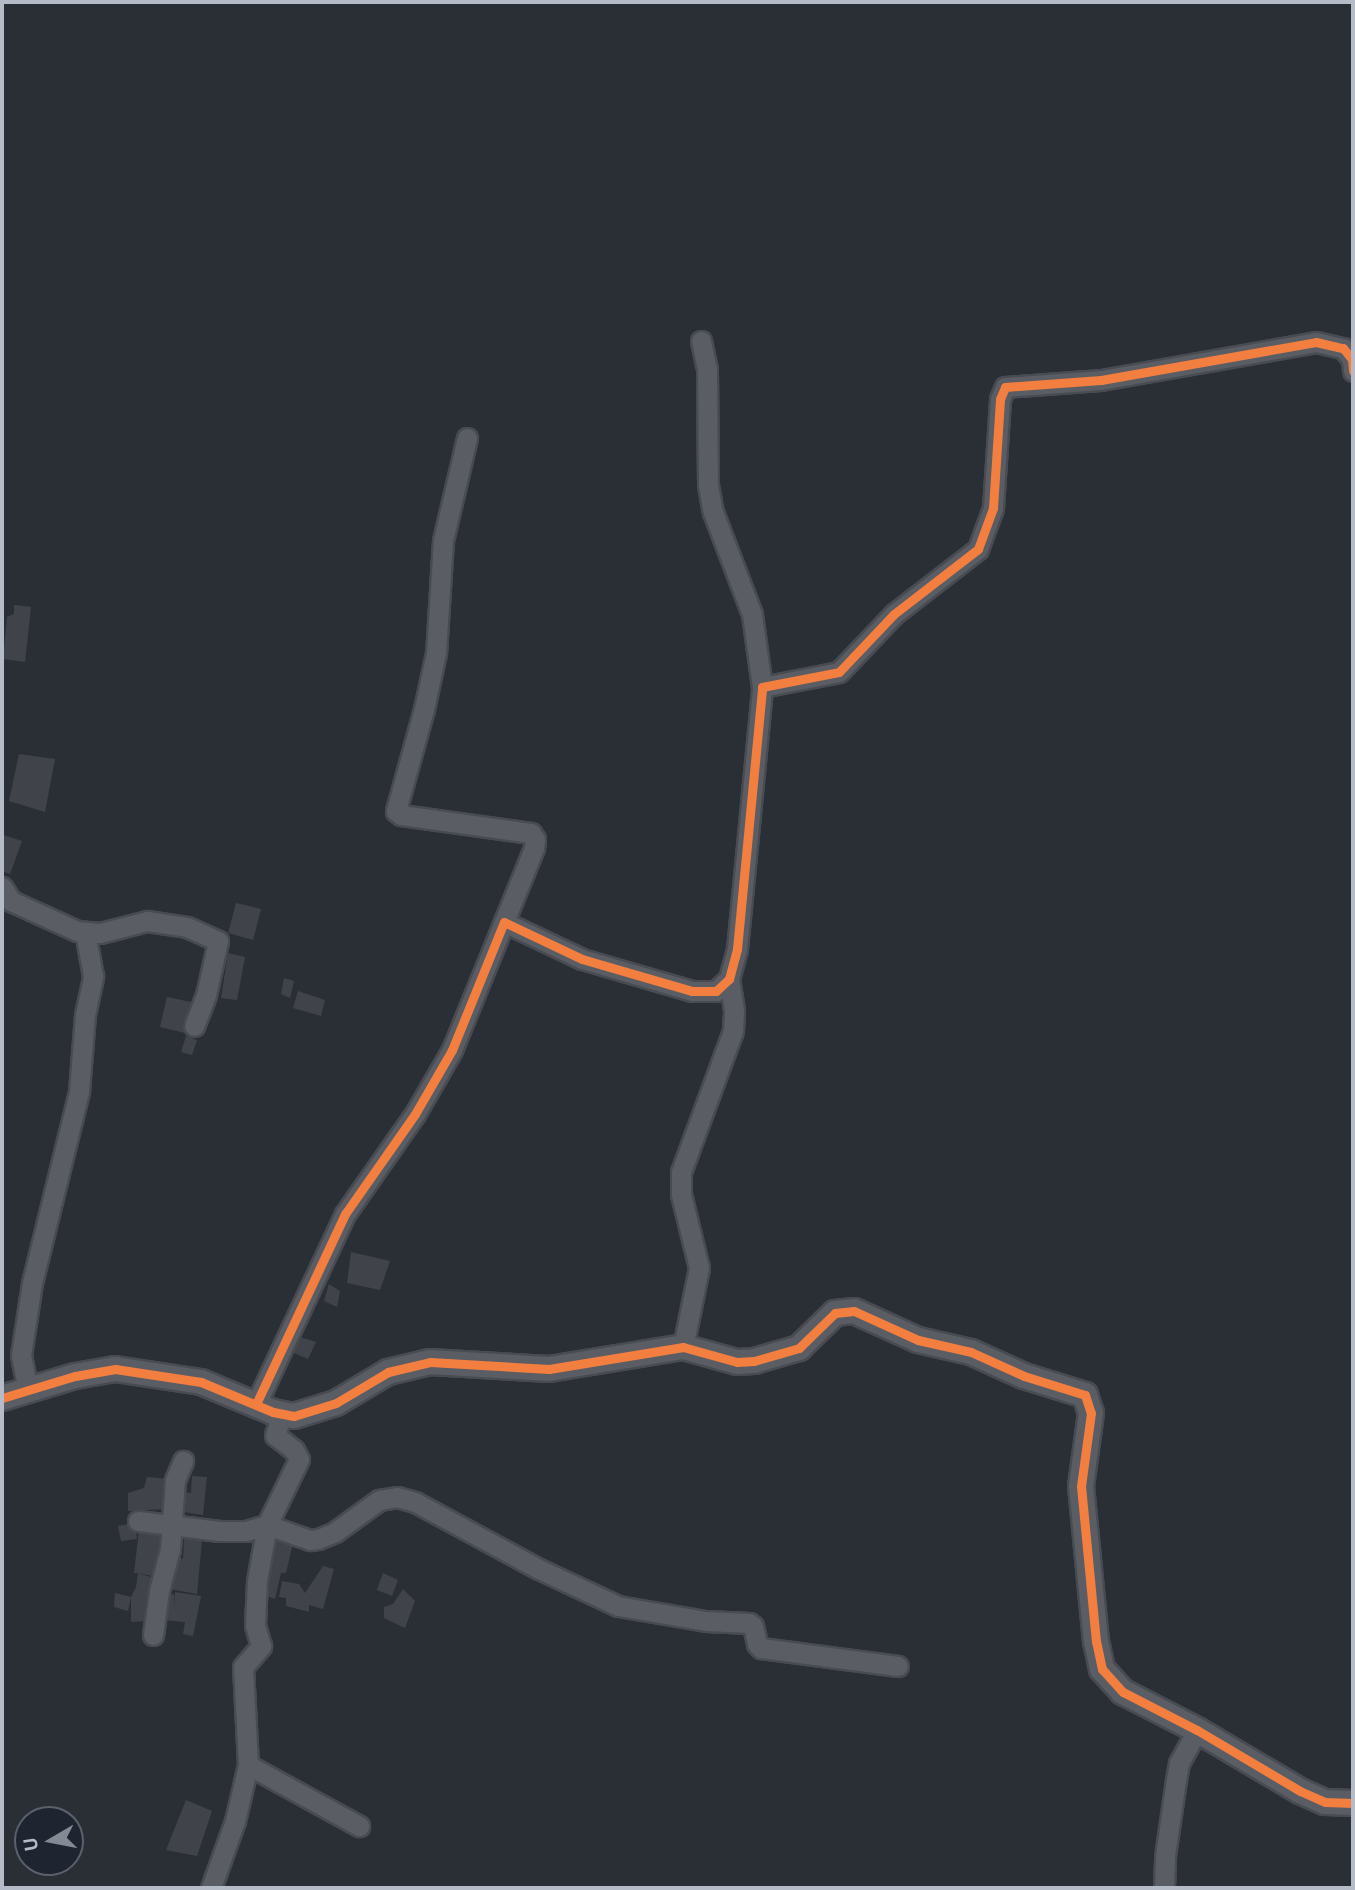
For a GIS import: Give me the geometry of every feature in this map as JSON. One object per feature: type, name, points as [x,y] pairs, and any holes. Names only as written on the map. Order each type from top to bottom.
[{"type":"street","points":[[683,1347],[699,1268],[681,1194],[681,1171],[733,1031],[734,1010],[729,979],[737,949],[762,687],[752,614],[713,512],[708,485],[707,369],[701,341]]},
{"type":"street","points":[[762,687],[839,672],[894,614],[978,549],[993,508],[1000,399],[1005,387],[1101,380],[1316,342],[1343,348],[1352,359],[1353,371]]},
{"type":"street","points":[[256,1404],[345,1214],[415,1114],[443,1068],[534,848],[535,839],[531,833],[401,815],[396,811],[424,709],[436,653],[443,540],[467,438]]},
{"type":"street","points":[[2,887],[10,901],[85,932],[100,933],[146,921],[187,927],[218,941],[206,995],[194,1026]]},
{"type":"street","points":[[504,922],[582,959],[692,991],[716,991],[729,979]]},
{"type":"street","points":[[28,1391],[21,1355],[33,1283],[79,1091],[85,1015],[93,976],[85,932]]},
{"type":"street","points":[[2,1398],[75,1376],[115,1369],[201,1382],[282,1415],[307,1413],[336,1403],[388,1372],[411,1365],[452,1362],[549,1369],[683,1347],[737,1362],[754,1361],[799,1348],[835,1313],[854,1311],[918,1340],[971,1352],[1024,1376],[1085,1395],[1091,1413],[1081,1486],[1098,1657],[1108,1678],[1123,1692],[1197,1730],[1300,1791],[1325,1802],[1353,1804]]},
{"type":"street","points":[[211,1888],[236,1821],[248,1765],[243,1667],[261,1646],[255,1625],[257,1581],[267,1525],[299,1460],[294,1450],[275,1435],[275,1427],[282,1415]]},
{"type":"street","points":[[153,1635],[159,1591],[170,1549],[175,1480],[183,1461]]},
{"type":"street","points":[[138,1521],[171,1527],[232,1531],[267,1525],[310,1540],[335,1532],[379,1500],[397,1497],[415,1502],[539,1569],[618,1606],[705,1621],[749,1623],[754,1626],[757,1644],[761,1648],[898,1666]]},
{"type":"street","points":[[1164,1888],[1165,1856],[1179,1763],[1197,1730]]},
{"type":"street","points":[[248,1765],[359,1826]]},
{"type":"building","points":[[14,605],[31,607],[25,662],[3,659],[7,617],[14,614]]},
{"type":"building","points":[[19,754],[55,759],[45,812],[9,801]]},
{"type":"building","points":[[3,835],[22,841],[10,874],[2,871]]},
{"type":"building","points":[[236,903],[261,909],[253,940],[228,933]]},
{"type":"building","points":[[228,953],[245,957],[237,1000],[221,998]]},
{"type":"building","points":[[284,978],[294,981],[290,998],[281,994]]},
{"type":"building","points":[[298,991],[325,1000],[321,1016],[293,1008]]},
{"type":"building","points":[[167,997],[191,1002],[185,1033],[160,1027]]},
{"type":"building","points":[[186,1036],[197,1040],[192,1055],[181,1052]]},
{"type":"building","points":[[351,1252],[390,1261],[380,1290],[347,1283]]},
{"type":"building","points":[[329,1284],[340,1291],[337,1307],[324,1301]]},
{"type":"building","points":[[300,1337],[316,1342],[308,1359],[292,1352]]},
{"type":"building","points":[[192,1476],[207,1477],[203,1515],[177,1511],[180,1491],[191,1493]]},
{"type":"building","points":[[147,1477],[170,1479],[166,1509],[128,1511],[128,1493],[144,1488]]},
{"type":"building","points":[[135,1523],[137,1539],[121,1541],[118,1526]]},
{"type":"building","points":[[139,1530],[161,1533],[158,1577],[134,1573]]},
{"type":"building","points":[[267,1537],[293,1543],[286,1573],[281,1573],[275,1599],[259,1593]]},
{"type":"building","points":[[184,1539],[202,1540],[197,1594],[170,1589],[178,1557],[183,1559]]},
{"type":"building","points":[[323,1566],[334,1569],[323,1609],[309,1605],[309,1612],[286,1606],[286,1598],[279,1597],[282,1581],[299,1584],[305,1593]]},
{"type":"building","points":[[138,1573],[154,1578],[144,1621],[131,1622],[131,1597]]},
{"type":"building","points":[[383,1573],[398,1580],[392,1596],[377,1590]]},
{"type":"building","points":[[403,1589],[415,1601],[405,1628],[384,1618],[384,1607],[393,1604]]},
{"type":"building","points":[[175,1592],[201,1596],[193,1636],[183,1634],[185,1622],[162,1620],[163,1595],[174,1594],[174,1607]]},
{"type":"building","points":[[115,1593],[131,1597],[128,1611],[114,1607]]},
{"type":"building","points":[[186,1800],[212,1811],[197,1856],[166,1850]]},
{"type":"cycle path","points":[[256,1404],[345,1214],[415,1114],[452,1050],[504,922],[582,959],[692,991],[716,991],[729,979],[737,949],[762,687],[839,672],[894,614],[978,549],[993,508],[1000,399],[1005,387],[1101,380],[1316,342],[1343,348],[1352,359],[1353,371]]},
{"type":"cycle path","points":[[2,1398],[75,1376],[115,1369],[201,1382],[273,1412],[294,1416],[336,1403],[388,1372],[430,1362],[549,1369],[683,1347],[737,1362],[754,1361],[799,1348],[835,1313],[854,1311],[918,1340],[971,1352],[1024,1376],[1085,1395],[1091,1413],[1081,1486],[1096,1641],[1102,1669],[1123,1692],[1197,1730],[1300,1791],[1325,1802],[1353,1803]]}]
